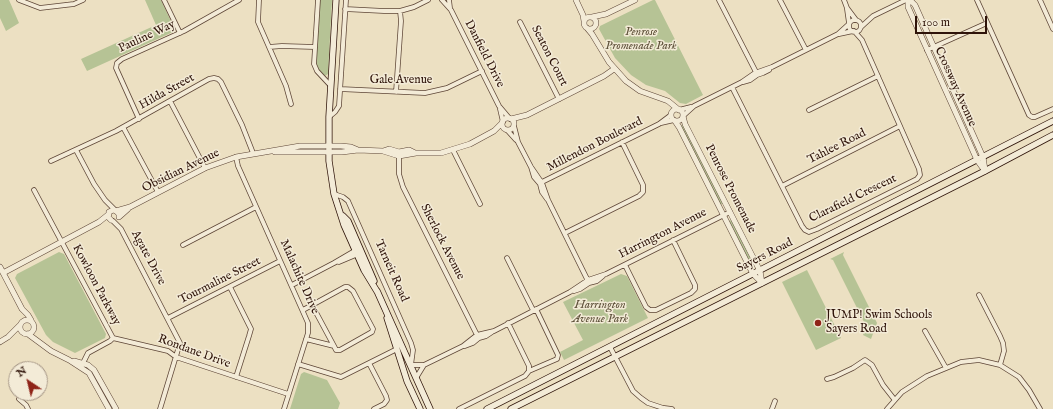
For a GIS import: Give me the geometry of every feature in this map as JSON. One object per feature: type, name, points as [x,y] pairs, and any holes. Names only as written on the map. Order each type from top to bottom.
[{"type":"main road","name":"Tarneit Road","points":[[336,0],[330,86],[328,149],[334,194],[342,215],[348,222],[358,252],[431,408]]},
{"type":"main road","name":"Sayers Road","points":[[487,409],[1053,121]]},
{"type":"main road","name":"Sayers Road","points":[[511,409],[985,171],[1053,135]]},
{"type":"main road","name":"Tarneit Road","points":[[382,301],[407,381],[420,409]]},
{"type":"street","points":[[19,0],[40,8],[82,0]]},
{"type":"street","points":[[164,0],[180,33]]},
{"type":"street","name":"Pauline Way","points":[[139,119],[116,68],[117,63],[122,59],[180,33],[239,0]]},
{"type":"street","points":[[259,0],[258,22],[286,86],[291,104]]},
{"type":"street","points":[[318,0],[314,64],[315,69],[330,86]]},
{"type":"street","name":"Tarneit Road","points":[[329,117],[338,109],[346,0]]},
{"type":"street","points":[[345,9],[384,12],[400,11],[431,0]]},
{"type":"street","name":"Danfield Drive","points":[[442,0],[451,10],[500,106],[511,119]]},
{"type":"street","name":"Danfield Drive","points":[[449,0],[451,10]]},
{"type":"street","points":[[576,0],[584,24],[614,69],[626,81],[640,91],[671,103],[683,113],[683,116]]},
{"type":"street","points":[[584,21],[587,17],[606,14],[635,0]]},
{"type":"street","points":[[719,0],[756,74]]},
{"type":"street","points":[[780,0],[806,50]]},
{"type":"street","points":[[844,0],[847,8],[850,29],[854,31]]},
{"type":"street","points":[[671,114],[675,110],[694,106],[742,82],[750,80],[756,74],[766,72],[772,67],[838,34],[853,20],[873,16],[908,0]]},
{"type":"street","name":"Crossway Avenue","points":[[908,0],[915,5],[983,157],[985,171]]},
{"type":"street","name":"Crossway Avenue","points":[[908,0],[908,7],[927,50],[977,160],[985,171]]},
{"type":"street","points":[[977,0],[1028,113],[1032,117],[1039,116],[1053,108]]},
{"type":"street","points":[[1040,0],[1053,29]]},
{"type":"street","points":[[579,7],[596,21],[596,40]]},
{"type":"street","points":[[847,8],[860,23],[861,28]]},
{"type":"street","points":[[396,92],[401,20],[400,11]]},
{"type":"street","points":[[587,28],[593,28],[606,14]]},
{"type":"street","points":[[838,34],[858,31],[873,16]]},
{"type":"street","name":"Seaton Court","points":[[520,22],[559,99]]},
{"type":"street","points":[[927,50],[987,22]]},
{"type":"street","name":"Clarafield Crescent","points":[[861,28],[862,40]]},
{"type":"street","name":"Clarafield Crescent","points":[[732,87],[805,230],[810,232],[817,229],[919,177],[919,169],[862,40],[854,31]]},
{"type":"street","points":[[269,47],[315,47]]},
{"type":"street","points":[[488,135],[498,129],[506,119],[527,115],[604,76],[614,69]]},
{"type":"street","name":"Gale Avenue","points":[[340,89],[425,93],[440,91],[482,71]]},
{"type":"street","points":[[809,110],[878,76]]},
{"type":"street","name":"Hilda Street","points":[[51,161],[139,119],[214,78],[218,79],[242,125],[253,153]]},
{"type":"street","points":[[664,100],[671,109],[671,114],[674,121],[680,121],[683,116],[694,106]]},
{"type":"street","points":[[170,101],[205,168]]},
{"type":"street","name":"Danfield Drive","points":[[500,106],[503,122]]},
{"type":"street","name":"Millendon Boulevard","points":[[541,183],[659,124],[671,114]]},
{"type":"street","points":[[488,135],[512,130],[514,126],[527,115]]},
{"type":"street","name":"Penrose Promenade","points":[[683,116],[685,124],[760,271],[762,283]]},
{"type":"street","points":[[511,119],[514,122],[518,142],[531,167],[534,177],[541,183],[542,192],[548,200],[589,281]]},
{"type":"street","name":"Millendon Boulevard","points":[[659,124],[674,121]]},
{"type":"street","name":"Penrose Promenade","points":[[674,121],[679,127],[753,274],[762,283]]},
{"type":"street","points":[[503,122],[503,128],[507,130],[518,142]]},
{"type":"street","name":"Tahlee Road","points":[[782,186],[900,126]]},
{"type":"street","points":[[123,127],[158,192]]},
{"type":"street","name":"Obsidian Avenue","points":[[99,222],[115,219],[130,207],[205,168],[236,157],[253,153],[300,146],[328,149],[351,147],[358,150],[382,151],[390,149],[399,154],[409,150],[416,153],[436,153],[466,146],[488,135]]},
{"type":"street","points":[[565,233],[639,196],[643,192],[643,185],[622,142]]},
{"type":"street","points":[[76,150],[91,179],[112,212],[119,214],[115,219],[108,217],[112,212]]},
{"type":"street","points":[[453,150],[480,204]]},
{"type":"street","name":"Sherlock Avenue","points":[[399,154],[399,174],[403,187],[478,336]]},
{"type":"street","name":"Malachite Drive","points":[[236,157],[238,166],[292,285],[309,328],[284,409]]},
{"type":"street","name":"Kowloon Parkway","points":[[34,190],[113,338]]},
{"type":"street","name":"Tarneit Road","points":[[334,194],[343,197],[348,201],[411,343],[413,350],[411,365]]},
{"type":"street","name":"Obsidian Avenue","points":[[3,273],[99,222],[112,212],[130,207]]},
{"type":"street","points":[[183,245],[256,207]]},
{"type":"street","name":"Harrington Avenue","points":[[411,365],[424,365],[463,346],[478,336],[494,330],[589,281],[625,265],[730,212]]},
{"type":"street","name":"Agate Drive","points":[[115,219],[180,343],[160,409]]},
{"type":"street","points":[[625,265],[646,307],[650,310],[656,310],[684,296],[694,290],[695,285],[673,240]]},
{"type":"street","points":[[292,285],[358,252]]},
{"type":"street","points":[[458,409],[466,407],[524,376],[529,371],[556,358],[558,355],[507,258]]},
{"type":"street","name":"Tourmaline Street","points":[[168,318],[280,261]]},
{"type":"street","points":[[0,267],[22,309],[34,323],[34,329],[40,342]]},
{"type":"street","points":[[230,287],[250,329],[236,377]]},
{"type":"street","points":[[302,310],[345,287],[351,288],[372,326],[372,332],[340,350],[336,350],[312,305]]},
{"type":"street","points":[[979,295],[1003,343],[1004,351],[1000,365]]},
{"type":"street","points":[[22,309],[20,329],[51,351],[94,370],[116,409]]},
{"type":"street","points":[[0,342],[8,337],[24,320],[31,320]]},
{"type":"street","points":[[508,323],[529,366],[529,371]]},
{"type":"street","points":[[8,337],[32,333],[34,329]]},
{"type":"street","points":[[925,331],[946,368]]},
{"type":"street","points":[[82,365],[88,353],[113,338]]},
{"type":"street","name":"Rondane Drive","points":[[113,338],[168,351],[176,357],[288,394]]},
{"type":"street","points":[[306,339],[334,346]]},
{"type":"street","points":[[610,347],[631,388],[637,395],[648,403],[672,409]]},
{"type":"street","points":[[298,364],[341,377],[397,349]]},
{"type":"street","points":[[827,379],[853,368],[865,360],[872,365],[894,399]]},
{"type":"street","points":[[887,409],[894,399],[914,384],[961,362],[979,360],[1000,365],[1019,377],[1030,390],[1040,409]]},
{"type":"street","points":[[369,363],[387,400],[384,404],[374,409]]},
{"type":"street","points":[[82,365],[90,374],[109,409]]},
{"type":"street","points":[[416,378],[424,365]]},
{"type":"street","points":[[21,401],[28,409]]},
{"type":"street","points":[[772,409],[775,401]]},
{"type":"green space","points":[[0,0],[9,0],[19,23],[6,31],[0,18]]},
{"type":"green space","points":[[145,0],[161,0],[175,30],[87,71],[81,59],[156,25]]},
{"type":"green space","points":[[320,0],[332,0],[328,74],[325,76],[317,69],[316,63]]},
{"type":"green space","name":"Penrose Promenade Park","points":[[655,0],[703,95],[686,104],[680,103],[665,91],[646,85],[631,75],[615,58],[599,29],[600,26]]},
{"type":"green space","points":[[683,125],[724,203],[720,205],[681,126]]},
{"type":"green space","points":[[732,220],[754,264],[750,266],[728,221]]},
{"type":"green space","points":[[59,252],[64,254],[106,334],[105,338],[75,353],[53,342],[46,335],[15,278],[17,274]]},
{"type":"green space","points":[[844,252],[843,255],[877,323],[871,339],[863,335],[866,326],[833,260],[830,259]]},
{"type":"green space","points":[[807,270],[841,338],[816,350],[782,282]]},
{"type":"green space","name":"Harrington Avenue Park","points":[[621,274],[627,276],[648,318],[564,360],[560,352],[583,340],[563,302]]},
{"type":"green space","points":[[304,372],[327,380],[340,403],[338,409],[290,409],[301,374]]},
{"type":"place","name":"JUMP! Swim Schools Sayers Road","points":[[818,323]]}]
